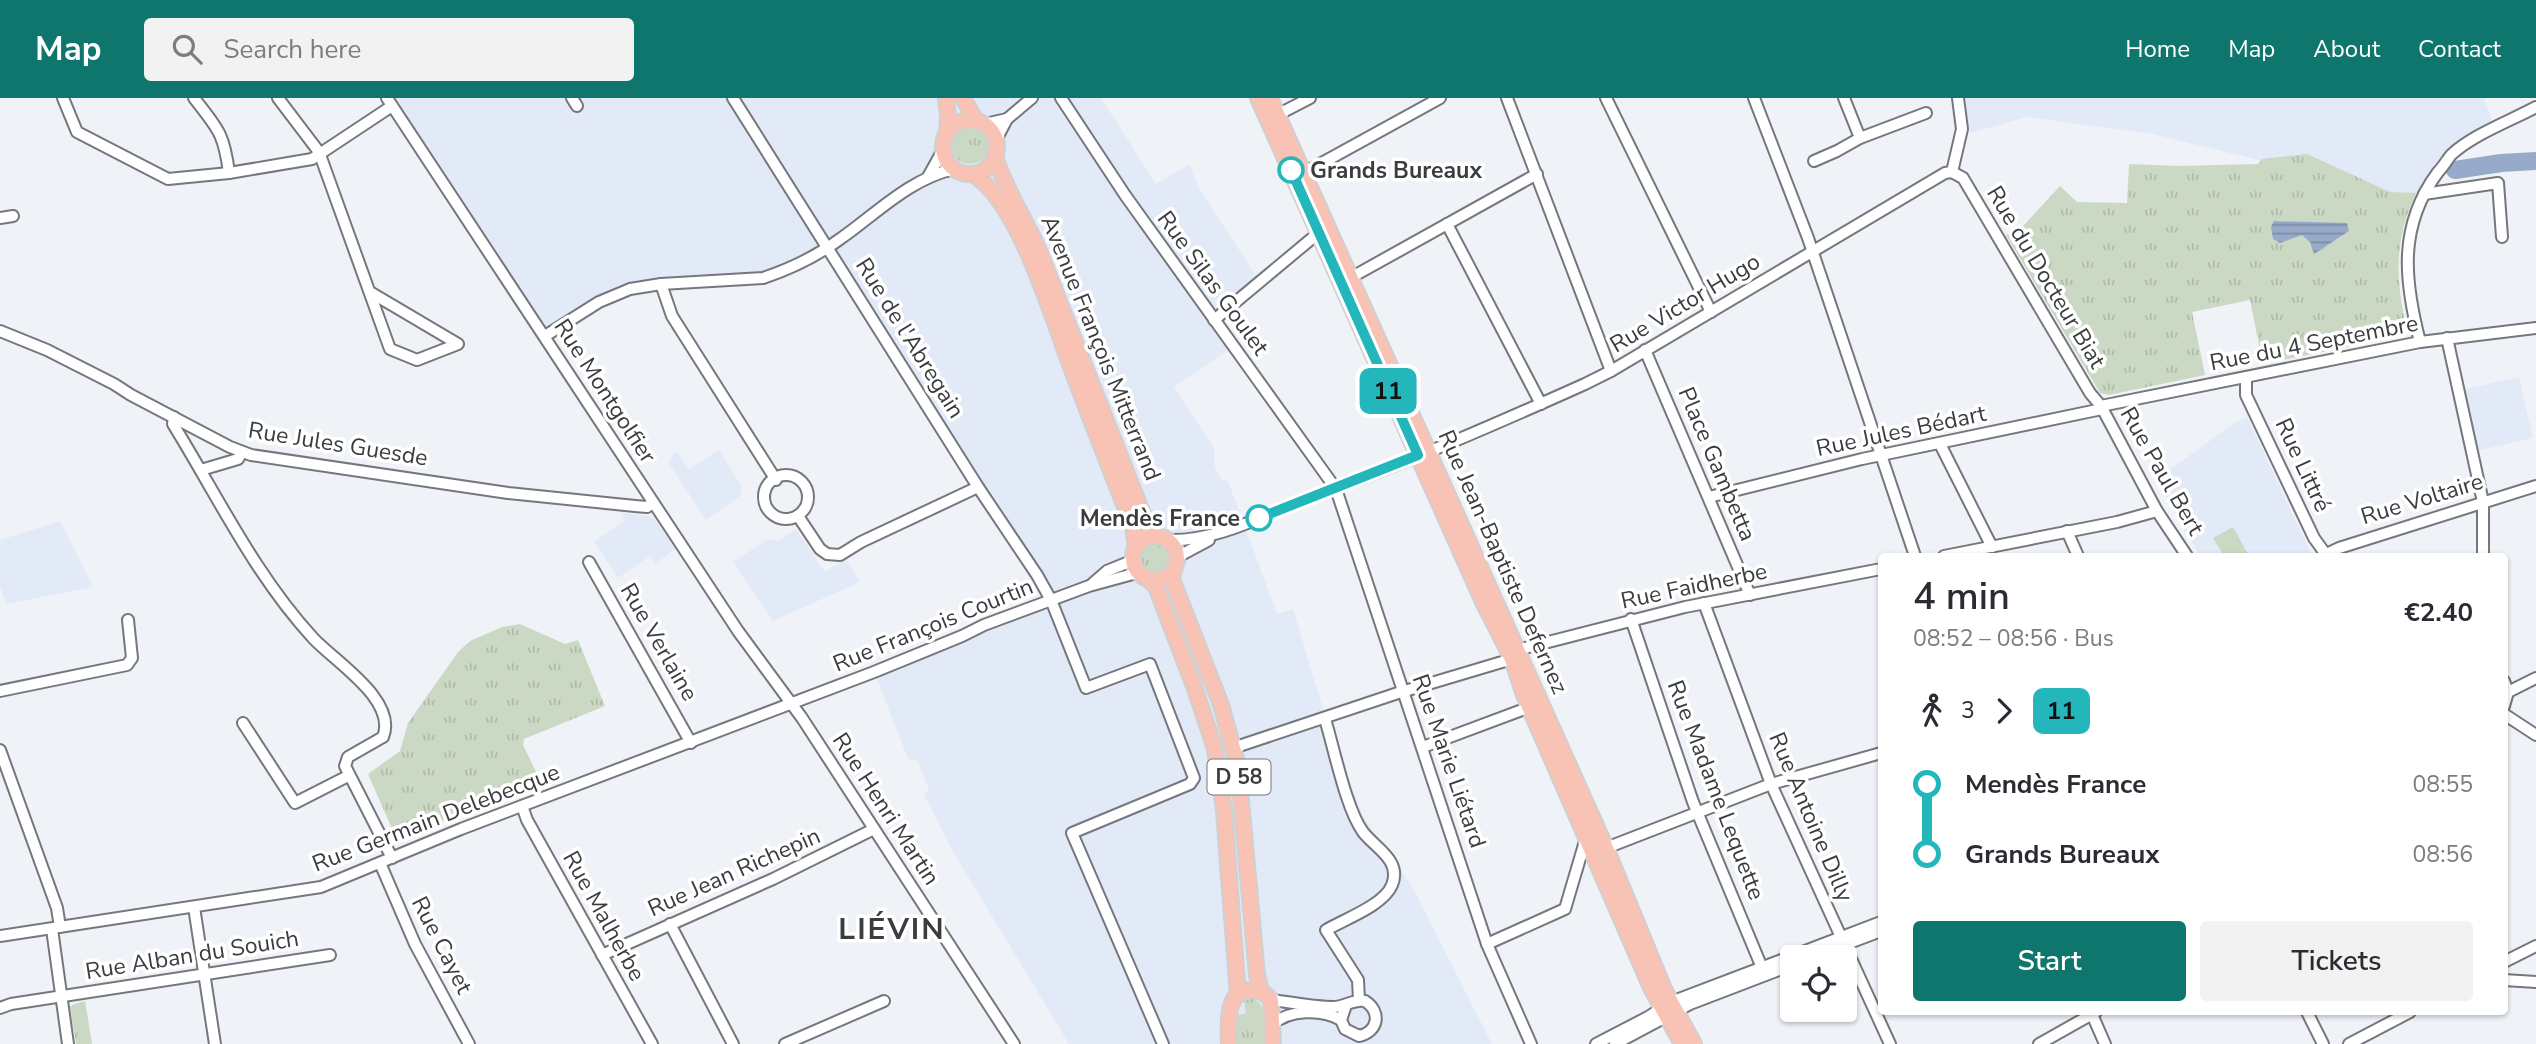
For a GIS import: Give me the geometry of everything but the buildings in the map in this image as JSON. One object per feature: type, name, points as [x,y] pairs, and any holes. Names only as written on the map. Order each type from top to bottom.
[{"type":"main road","points":[[946,98],[947,132],[943,150],[946,161],[954,169],[972,174],[984,170],[995,157],[996,140],[963,98]]},
{"type":"main road","name":"Rue Jean-Baptiste Defernez","points":[[1258,98],[1323,229],[1515,655],[1606,848],[1682,1044]]},
{"type":"main road","name":"Rue Jean-Baptiste Defernez","points":[[1270,98],[1302,171],[1323,229],[1352,277],[1423,453]]},
{"type":"main road","points":[[947,132],[962,121],[980,123]]},
{"type":"main road","name":"Avenue François Mitterrand","points":[[995,157],[1040,253],[1139,525]]},
{"type":"main road","name":"Avenue François Mitterrand","points":[[972,174],[989,186],[1013,223],[1139,525]]},
{"type":"main road","points":[[1139,525],[1162,538],[1175,549],[1175,566],[1162,579],[1144,577],[1135,567],[1139,525]]},
{"type":"main road","points":[[1135,553],[1142,541],[1162,538]]},
{"type":"main road","name":"D 58","points":[[1175,566],[1172,579],[1221,705],[1238,767],[1257,975],[1266,996]]},
{"type":"main road","name":"D 58","points":[[1144,577],[1156,587],[1215,749],[1226,837],[1238,995]]},
{"type":"main road","name":"Rue Jean-Baptiste Defernez","points":[[1515,655],[1530,707],[1586,838],[1668,1010],[1694,1044]]},
{"type":"main road","points":[[1229,1044],[1231,1004],[1238,995],[1250,990],[1266,996],[1273,1044]]},
{"type":"street","points":[[63,98],[77,132],[168,179],[229,173],[312,159],[390,102]]},
{"type":"street","points":[[194,98],[221,133],[226,145],[229,173]]},
{"type":"street","points":[[278,98],[319,152],[390,349],[417,360],[458,344],[370,292]]},
{"type":"street","name":"Rue de l'Abregain","points":[[733,98],[978,487],[1037,575],[1051,600],[1086,688],[1150,664],[1193,769],[1194,778],[1190,784],[1072,833],[1163,1044]]},
{"type":"street","points":[[996,140],[1007,119],[1032,98]]},
{"type":"street","name":"Rue Silas Goulet","points":[[1061,98],[1125,195],[1336,489]]},
{"type":"street","points":[[1277,115],[1310,98]]},
{"type":"street","points":[[1302,171],[1311,169],[1440,98]]},
{"type":"street","points":[[1507,98],[1611,371]]},
{"type":"street","points":[[1605,98],[1711,312]]},
{"type":"street","points":[[1755,98],[1813,251],[1914,553]]},
{"type":"street","points":[[1844,98],[1860,138]]},
{"type":"street","points":[[1952,172],[1962,129],[1958,98]]},
{"type":"street","name":"Rue Montgolfier","points":[[390,102],[738,631],[792,703]]},
{"type":"street","points":[[2420,342],[2410,296],[2407,266],[2412,225],[2424,194],[2452,155],[2473,140],[2536,107]]},
{"type":"street","points":[[1814,160],[1860,138],[1926,113]]},
{"type":"street","points":[[980,123],[1007,119]]},
{"type":"street","points":[[928,177],[943,150]]},
{"type":"street","points":[[545,336],[611,296],[630,289],[661,284],[763,278],[828,247],[928,177],[954,169]]},
{"type":"street","name":"Rue Victor Hugo","points":[[1423,453],[1541,404],[1611,371],[1945,173],[1952,172]]},
{"type":"street","name":"Rue du Docteur Biat","points":[[1952,172],[1963,178],[2036,305],[2102,408]]},
{"type":"street","points":[[1352,277],[1537,174]]},
{"type":"street","points":[[2424,194],[2498,183],[2502,237]]},
{"type":"street","points":[[0,218],[13,216]]},
{"type":"street","points":[[1447,224],[1541,404]]},
{"type":"street","points":[[1214,320],[1323,229]]},
{"type":"street","points":[[661,284],[672,316],[776,480]]},
{"type":"street","name":"Rue du 4 Septembre","points":[[2102,408],[2420,342],[2536,328]]},
{"type":"street","name":"Rue Jules Guesde","points":[[0,331],[47,350],[242,452],[508,493],[647,507],[653,503]]},
{"type":"street","points":[[2447,338],[2483,502],[2483,553]]},
{"type":"street","name":"Place Gambetta","points":[[1645,349],[1750,595]]},
{"type":"street","name":"Rue Littré","points":[[2246,377],[2245,392],[2323,553]]},
{"type":"street","points":[[2229,381],[2245,392]]},
{"type":"street","name":"Rue Jules Bédart","points":[[1709,497],[1881,455],[2102,408]]},
{"type":"street","name":"Rue Paul Bert","points":[[2102,408],[2157,511],[2185,553]]},
{"type":"street","points":[[174,417],[173,424],[232,528],[265,576],[313,639],[358,679],[379,706],[385,722],[383,737],[348,757],[345,766],[392,858]]},
{"type":"street","points":[[1940,444],[1992,547]]},
{"type":"street","points":[[201,470],[238,459],[242,452]]},
{"type":"street","points":[[1175,566],[1181,555],[1191,548],[1230,530],[1423,453]]},
{"type":"street","points":[[786,474],[797,477],[806,485],[806,508],[798,516],[782,519],[767,509],[764,491],[776,480],[786,474]]},
{"type":"street","name":"Rue Voltaire","points":[[2330,553],[2536,486]]},
{"type":"street","points":[[798,516],[820,549],[827,554],[840,555],[861,542],[978,487]]},
{"type":"street","name":"Rue Marie Liétard","points":[[1336,489],[1487,944],[1531,1044]]},
{"type":"street","points":[[1960,553],[2157,511]]},
{"type":"street","points":[[1162,538],[1187,540],[1230,530]]},
{"type":"street","points":[[2067,531],[2077,553]]},
{"type":"street","points":[[1089,586],[1107,572],[1129,562],[1135,553]]},
{"type":"street","name":"Rue Verlaine","points":[[589,562],[691,743]]},
{"type":"street","name":"Rue Faidherbe","points":[[1233,748],[1515,655],[1631,620],[1878,570]]},
{"type":"street","points":[[1089,586],[1133,574],[1144,577]]},
{"type":"street","name":"Rue François Courtin","points":[[792,703],[1089,586]]},
{"type":"street","name":"Rue Antoine Dilly","points":[[1704,603],[1771,784],[1890,1044]]},
{"type":"street","points":[[0,691],[127,665],[131,658],[128,620]]},
{"type":"street","name":"Rue Madame Lequette","points":[[1631,620],[1696,812],[1764,971]]},
{"type":"street","points":[[2508,686],[2536,678]]},
{"type":"street","name":"Rue Germain Delebecque","points":[[0,936],[321,887],[522,806],[792,703]]},
{"type":"street","name":"Rue Henri Martin","points":[[792,703],[1014,1044]]},
{"type":"street","points":[[1423,747],[1530,707]]},
{"type":"street","points":[[2508,717],[2536,736]]},
{"type":"street","points":[[1325,719],[1353,813],[1363,833],[1387,854],[1394,872],[1386,897],[1326,930],[1358,981],[1359,1000]]},
{"type":"street","points":[[243,723],[295,803],[348,776]]},
{"type":"street","points":[[0,750],[57,908],[61,996],[68,1044]]},
{"type":"street","points":[[1606,848],[1771,784],[1878,754]]},
{"type":"street","name":"Rue Malherbe","points":[[522,806],[606,953],[652,1044]]},
{"type":"street","name":"Rue Jean Richepin","points":[[606,953],[773,879],[874,829]]},
{"type":"street","points":[[1487,944],[1564,909],[1586,838]]},
{"type":"street","name":"Rue Cayet","points":[[380,863],[415,944],[469,1044]]},
{"type":"street","points":[[194,907],[215,1044]]},
{"type":"street","points":[[1834,945],[1878,923]]},
{"type":"street","points":[[670,925],[733,1044]]},
{"type":"street","points":[[1596,1044],[1668,1010],[1764,971],[1842,941],[1878,932]]},
{"type":"street","points":[[2508,960],[2536,946]]},
{"type":"street","name":"Rue Alban du Souich","points":[[0,1008],[11,1004],[330,955]]},
{"type":"street","points":[[1764,971],[1780,968]]},
{"type":"street","points":[[2508,980],[2536,982]]},
{"type":"street","points":[[1266,996],[1330,1007],[1346,1006],[1359,1000],[1371,1005],[1375,1010],[1377,1017],[1374,1028],[1359,1036],[1345,1029],[1341,1020],[1346,1006]]},
{"type":"street","points":[[785,1044],[884,1001]]},
{"type":"street","points":[[1615,1044],[1668,1010]]},
{"type":"street","points":[[1272,1025],[1279,1018],[1291,1014],[1319,1013],[1341,1020]]},
{"type":"street","points":[[2039,1044],[2088,1015]]},
{"type":"street","points":[[2094,1015],[2105,1044]]},
{"type":"street","points":[[2308,1015],[2323,1044]]},
{"type":"street","points":[[2349,1044],[2404,1015]]},
{"type":"shaded area","points":[[392,98],[1101,98],[1156,184],[1189,164],[1199,188],[1260,282],[1214,320],[1233,347],[1174,387],[1214,448],[1215,468],[1222,480],[1228,481],[1277,614],[1293,609],[1323,709],[1363,816],[1413,888],[1492,1044],[1069,1044],[952,850],[924,794],[929,790],[917,759],[909,761],[874,672],[1050,600],[829,248],[778,273],[630,289],[545,336]]},
{"type":"shaded area","points":[[1964,98],[2484,98],[2493,124],[2471,135],[2417,205],[2302,158],[2266,162],[2153,134],[2027,117],[1970,133]]},
{"type":"shaded area","points":[[2519,377],[2533,438],[2476,451],[2461,390]]},
{"type":"shaded area","points":[[2247,417],[2310,553],[2198,553],[2155,480]]},
{"type":"shaded area","points":[[719,450],[742,487],[740,496],[706,520],[668,462],[672,459],[670,456],[677,452],[689,469]]},
{"type":"shaded area","points":[[621,513],[648,516],[656,520],[675,549],[655,564],[650,556],[618,578],[594,542],[625,520]]},
{"type":"shaded area","points":[[60,521],[93,587],[6,604],[0,586],[0,540]]},
{"type":"shaded area","points":[[796,529],[825,572],[846,559],[860,582],[773,621],[733,562],[768,539],[778,541]]},
{"type":"green space","points":[[970,126],[984,131],[989,145],[984,159],[970,164],[956,159],[951,145],[956,131]]},
{"type":"green space","points":[[2307,154],[2390,192],[2416,193],[2400,244],[2400,294],[2407,329],[2402,336],[2263,364],[2250,300],[2192,312],[2205,375],[2109,395],[2100,393],[2006,235],[2012,238],[2060,186],[2077,202],[2127,203],[2129,164],[2258,164],[2262,159]]},
{"type":"green space","points":[[2233,527],[2247,553],[2222,553],[2213,538]]},
{"type":"green space","points":[[1155,543],[1166,547],[1170,558],[1166,569],[1155,573],[1144,569],[1140,558],[1144,547]]},
{"type":"green space","points":[[520,624],[565,644],[578,640],[605,706],[524,739],[523,745],[540,780],[397,840],[368,774],[400,751],[408,723],[458,652],[470,641],[502,627]]},
{"type":"green space","points":[[1251,998],[1261,1005],[1263,1011],[1264,1044],[1237,1044],[1236,1016],[1246,1013],[1244,1000]]},
{"type":"green space","points":[[85,1001],[92,1044],[76,1044],[70,1007]]},
{"type":"water","points":[[2274,221],[2347,223],[2349,231],[2314,254],[2310,242],[2302,235],[2280,243],[2273,239],[2271,227]]},
{"type":"waterway","points":[[2455,170],[2536,161]]},
{"type":"bus line","name":"11","points":[[1259,518],[1418,455],[1291,170]]},
{"type":"place","name":"Grands Bureaux","points":[[1291,170]]},
{"type":"place","name":"Mendès France","points":[[1259,518]]},
{"type":"district","name":"LIÉVIN","points":[[892,929]]}]
